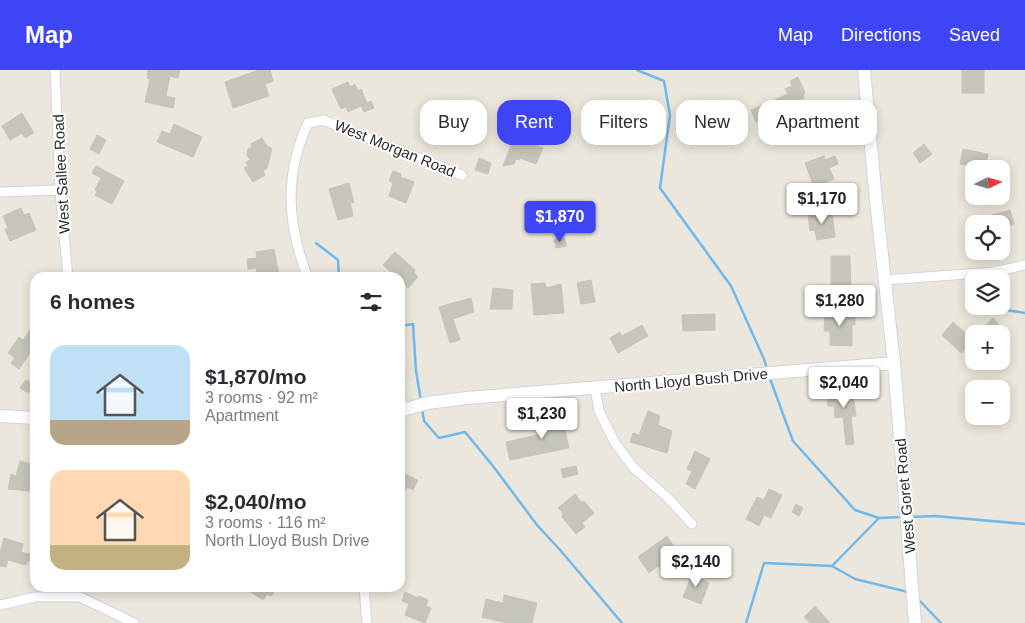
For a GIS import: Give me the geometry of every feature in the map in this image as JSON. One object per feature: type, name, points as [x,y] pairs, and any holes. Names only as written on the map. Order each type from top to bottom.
[{"type":"street","name":"West Sallee Road","points":[[54,70],[60,190],[67,272]]},
{"type":"street","name":"West Goret Road","points":[[864,70],[894,363],[915,623]]},
{"type":"street","name":"West Morgan Road","points":[[306,272],[294,232],[291,202],[295,157],[308,123],[323,120],[462,175]]},
{"type":"street","points":[[0,192],[60,190]]},
{"type":"street","points":[[885,280],[994,272],[1025,265]]},
{"type":"street","name":"North Lloyd Bush Drive","points":[[405,410],[445,400],[894,363]]},
{"type":"street","points":[[595,388],[599,411],[615,443],[634,468],[669,498],[692,524]]},
{"type":"street","points":[[0,416],[30,418]]},
{"type":"street","points":[[364,592],[367,623]]},
{"type":"street","points":[[0,605],[35,597],[80,597],[134,623]]},
{"type":"building","points":[[148,70],[180,70],[178,78],[170,76],[166,96],[175,98],[173,108],[145,102],[150,79],[147,78]]},
{"type":"building","points":[[259,70],[270,70],[273,81],[265,84],[269,96],[233,108],[225,82]]},
{"type":"building","points":[[962,70],[984,70],[984,93],[962,93]]},
{"type":"building","points":[[798,77],[805,93],[803,94],[804,98],[800,100],[774,100],[788,94],[785,89],[792,86],[790,81]]},
{"type":"building","points":[[348,82],[350,87],[355,84],[358,91],[361,89],[367,103],[371,101],[374,108],[364,112],[361,106],[348,112],[346,107],[341,109],[332,89]]},
{"type":"building","points":[[758,107],[758,121],[756,122],[751,110]]},
{"type":"building","points":[[22,113],[34,133],[25,138],[22,133],[10,140],[2,126]]},
{"type":"building","points":[[174,124],[202,137],[193,157],[157,142],[162,131],[170,134]]},
{"type":"building","points":[[97,135],[106,140],[99,154],[90,149]]},
{"type":"building","points":[[262,138],[267,146],[272,149],[267,168],[263,171],[265,175],[253,182],[244,168],[248,166],[246,162],[250,160],[247,155],[248,149],[252,147],[251,144]]},
{"type":"building","points":[[924,144],[932,154],[920,163],[913,153]]},
{"type":"building","points":[[511,145],[535,145],[543,148],[536,164],[520,158],[519,160],[516,159],[514,164],[503,166]]},
{"type":"building","points":[[963,149],[988,154],[987,160],[965,160],[965,165],[960,164]]},
{"type":"building","points":[[824,156],[825,160],[835,156],[838,164],[829,168],[834,179],[814,187],[805,163]]},
{"type":"building","points":[[479,158],[491,163],[488,174],[475,170]]},
{"type":"building","points":[[96,166],[124,181],[112,204],[95,195],[97,192],[95,190],[101,178],[92,173]]},
{"type":"building","points":[[393,171],[401,174],[400,177],[414,182],[406,203],[389,196],[393,183],[389,181]]},
{"type":"building","points":[[349,183],[354,203],[350,202],[353,216],[338,220],[329,189]]},
{"type":"building","points":[[21,208],[24,215],[29,213],[36,230],[10,241],[5,229],[8,228],[3,216]]},
{"type":"building","points":[[1010,210],[1014,224],[1010,225],[1010,215],[992,215]]},
{"type":"building","points":[[832,211],[835,237],[817,240],[815,230],[810,231],[808,214]]},
{"type":"building","points":[[564,238],[567,246],[556,248],[554,240]]},
{"type":"building","points":[[274,249],[278,272],[257,272],[256,268],[248,269],[247,259],[257,258],[256,252]]},
{"type":"building","points":[[395,252],[415,270],[414,272],[418,277],[408,288],[405,285],[405,272],[391,272],[383,265]]},
{"type":"building","points":[[831,256],[850,256],[851,293],[831,292]]},
{"type":"building","points":[[591,280],[595,302],[581,304],[577,283]]},
{"type":"building","points":[[545,283],[546,288],[561,284],[564,313],[534,315],[531,284]]},
{"type":"building","points":[[493,288],[513,290],[512,309],[490,309]]},
{"type":"building","points":[[471,298],[474,312],[453,319],[460,340],[450,343],[439,307]]},
{"type":"building","points":[[833,308],[851,308],[851,314],[855,315],[855,325],[852,324],[852,346],[830,345],[830,331],[824,331],[825,315],[833,316]]},
{"type":"building","points":[[715,314],[715,330],[683,331],[682,315]]},
{"type":"building","points":[[993,318],[999,325],[986,325]]},
{"type":"building","points":[[953,322],[965,333],[965,349],[961,353],[942,335]]},
{"type":"building","points":[[642,325],[648,336],[618,353],[610,338],[620,332],[622,336]]},
{"type":"building","points":[[30,330],[30,353],[19,369],[11,363],[15,358],[8,353],[19,337],[23,340]]},
{"type":"building","points":[[26,380],[30,382],[28,393],[20,388]]},
{"type":"building","points":[[852,386],[856,416],[851,416],[854,444],[846,445],[843,417],[835,418],[834,406],[828,406],[827,389]]},
{"type":"building","points":[[568,410],[570,420],[563,422],[569,448],[510,460],[506,442],[546,433],[544,424],[559,421],[558,413]]},
{"type":"building","points":[[648,411],[660,416],[658,425],[672,431],[667,453],[630,442],[633,433],[639,435]]},
{"type":"building","points":[[695,451],[710,459],[695,489],[686,484],[692,471],[687,469]]},
{"type":"building","points":[[20,461],[30,464],[29,491],[8,489],[11,474],[16,476]]},
{"type":"building","points":[[576,466],[578,474],[563,478],[561,469]]},
{"type":"building","points":[[405,474],[418,480],[413,490],[407,487],[405,491]]},
{"type":"building","points":[[769,489],[782,495],[771,518],[764,515],[759,526],[746,519],[757,497],[764,500]]},
{"type":"building","points":[[575,494],[594,513],[582,523],[585,527],[576,534],[562,517],[563,513],[558,508]]},
{"type":"building","points":[[796,504],[803,508],[799,516],[792,512]]},
{"type":"building","points":[[667,536],[673,545],[664,551],[675,566],[664,574],[658,566],[649,573],[638,557]]},
{"type":"building","points":[[4,538],[23,544],[21,552],[30,554],[30,561],[27,561],[26,565],[8,560],[6,567],[0,566],[0,553]]},
{"type":"building","points":[[694,569],[701,572],[699,578],[709,583],[701,604],[683,597]]},
{"type":"building","points":[[251,592],[274,592],[271,596],[267,594],[263,600]]},
{"type":"building","points":[[405,592],[428,600],[426,606],[431,608],[425,623],[405,615],[409,604],[402,601]]},
{"type":"building","points":[[504,595],[537,603],[532,623],[506,623],[482,617],[486,599],[503,603]]},
{"type":"building","points":[[815,606],[830,623],[810,623],[804,617]]},
{"type":"waterway","points":[[637,70],[664,81],[670,115],[660,188],[731,286],[767,369]]},
{"type":"waterway","points":[[316,243],[338,260],[339,272]]},
{"type":"waterway","points":[[1010,311],[1025,313]]},
{"type":"waterway","points":[[405,325],[413,324],[416,371],[421,401]]},
{"type":"waterway","points":[[769,376],[793,441],[855,510],[879,518],[902,517]]},
{"type":"waterway","points":[[422,409],[424,421],[439,438],[465,432],[537,525],[622,623]]},
{"type":"waterway","points":[[910,517],[935,516],[1025,524]]},
{"type":"waterway","points":[[746,623],[764,563],[832,566],[879,518]]},
{"type":"waterway","points":[[832,566],[855,579],[908,592]]},
{"type":"waterway","points":[[918,599],[941,623]]}]
